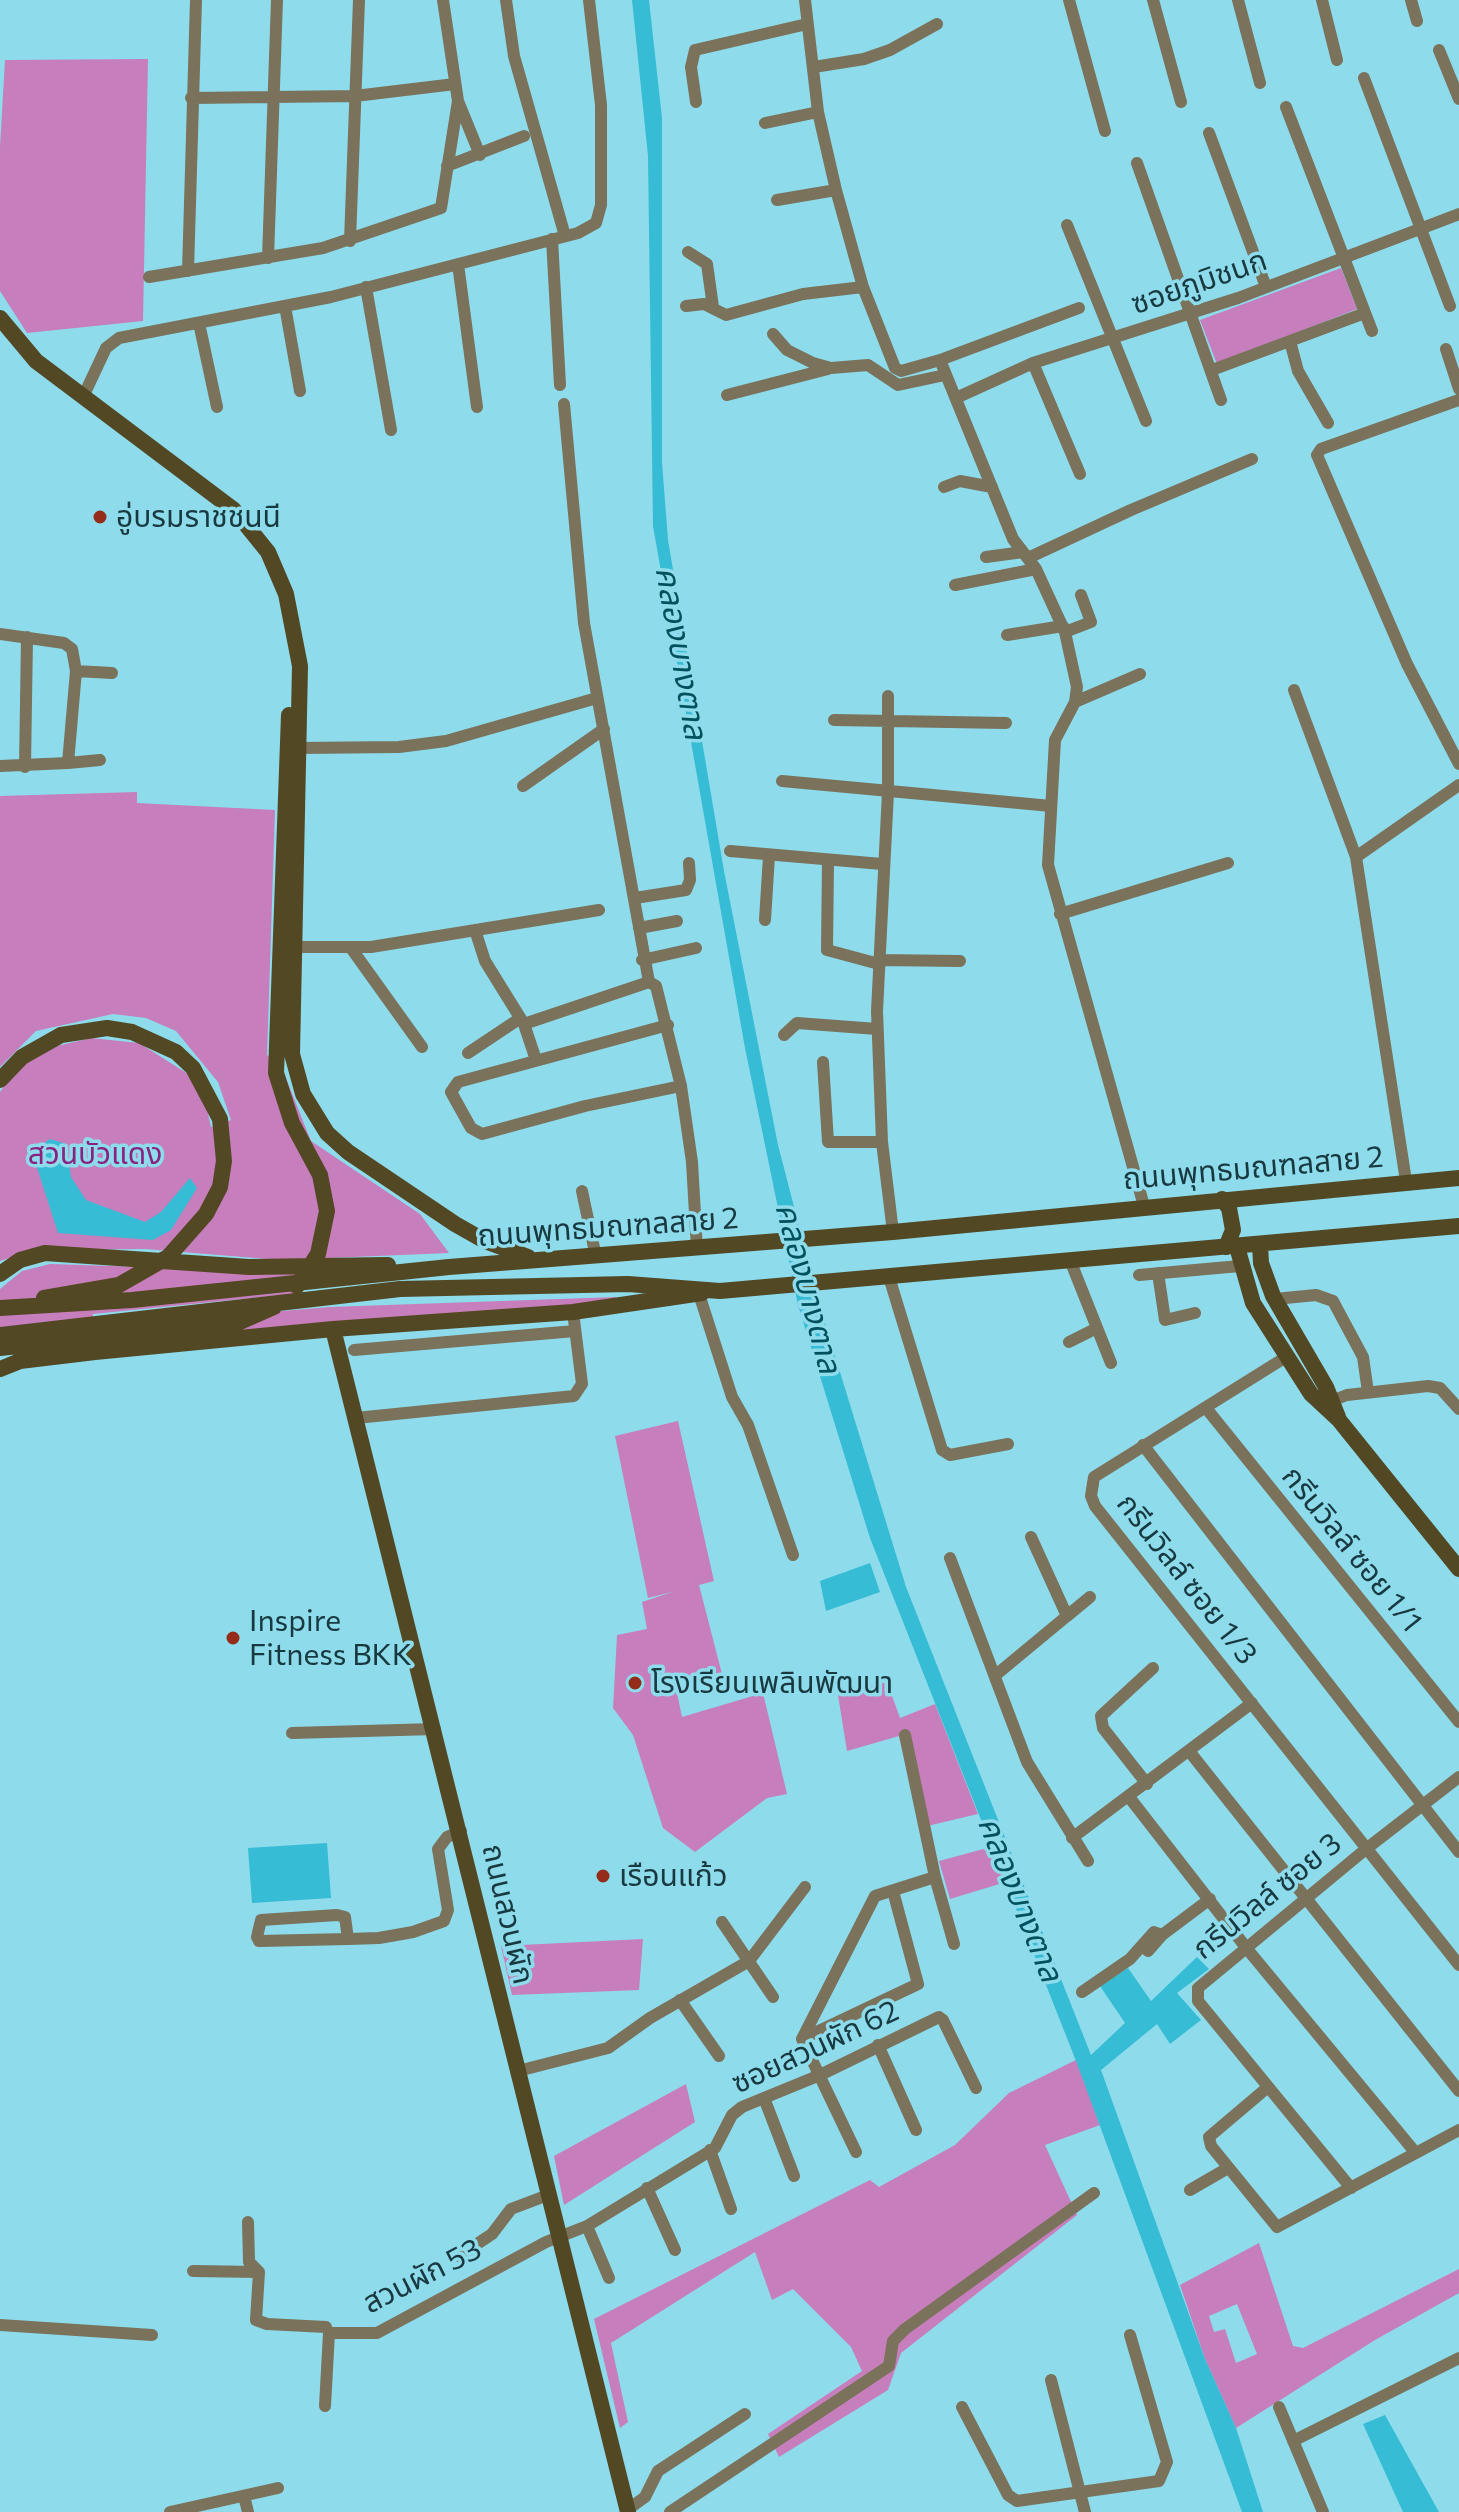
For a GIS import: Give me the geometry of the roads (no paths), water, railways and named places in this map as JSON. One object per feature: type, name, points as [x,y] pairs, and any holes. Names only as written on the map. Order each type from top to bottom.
[{"type":"main road","points":[[0,318],[36,361],[219,497],[247,524],[268,552],[286,594],[300,666],[292,1054],[303,1094],[327,1133],[348,1152],[485,1241],[541,1261]]},
{"type":"main road","points":[[0,1348],[240,1322],[281,1302],[307,1274],[318,1254],[327,1211],[320,1175],[292,1123],[276,1073],[289,715],[292,687],[300,666]]},
{"type":"main road","points":[[0,1080],[39,1044],[61,1035],[107,1028],[153,1039],[176,1052],[193,1068],[220,1119],[224,1161],[220,1187],[190,1235],[168,1257],[119,1285],[2,1308]]},
{"type":"main road","name":"ถนนพุทธมณฑลสาย 2","points":[[2,1308],[54,1307],[449,1267],[770,1243],[1459,1178]]},
{"type":"main road","points":[[1222,1199],[1229,1208],[1232,1247],[1253,1303],[1286,1357],[1311,1394],[1339,1420],[1459,1569]]},
{"type":"main road","name":"ถนนพุทธมณฑลสาย 2","points":[[0,1335],[95,1321],[415,1289],[628,1284],[720,1291],[1459,1226]]},
{"type":"main road","points":[[1260,1245],[1261,1263],[1275,1299],[1303,1346],[1339,1420]]},
{"type":"main road","points":[[0,1274],[20,1260],[45,1253],[249,1267],[354,1264],[449,1267]]},
{"type":"main road","points":[[0,1359],[20,1361],[333,1329],[573,1312],[720,1291]]},
{"type":"main road","name":"ถนนสวนผัก","points":[[333,1329],[461,1831],[627,2511]]},
{"type":"main road","points":[[1286,1357],[1303,1346]]},
{"type":"main road","points":[[0,1369],[20,1361]]},
{"type":"street","points":[[188,271],[196,0]]},
{"type":"street","points":[[268,258],[277,0]]},
{"type":"street","points":[[350,241],[359,0]]},
{"type":"street","points":[[443,0],[458,101],[480,155]]},
{"type":"street","points":[[506,0],[514,56],[559,237],[560,385]]},
{"type":"street","points":[[83,397],[106,348],[119,338],[366,287],[559,237],[596,223],[601,205],[601,105],[589,0]]},
{"type":"street","points":[[805,0],[818,112],[836,190],[863,287],[898,370],[940,360],[1079,308]]},
{"type":"street","points":[[1070,0],[1105,131]]},
{"type":"street","points":[[1153,0],[1181,102]]},
{"type":"street","points":[[1238,0],[1260,83]]},
{"type":"street","points":[[1322,0],[1337,60]]},
{"type":"street","points":[[1411,0],[1417,21]]},
{"type":"street","points":[[696,102],[691,67],[695,50],[807,24]]},
{"type":"street","points":[[814,67],[864,59],[937,24]]},
{"type":"street","points":[[1439,50],[1459,99]]},
{"type":"street","points":[[1364,78],[1450,306]]},
{"type":"street","points":[[191,98],[355,96],[455,84]]},
{"type":"street","points":[[149,277],[350,241],[436,212],[444,204],[458,101]]},
{"type":"street","points":[[1286,107],[1372,331]]},
{"type":"street","points":[[765,123],[818,112]]},
{"type":"street","points":[[1209,133],[1266,287]]},
{"type":"street","points":[[447,166],[524,136]]},
{"type":"street","points":[[1137,163],[1221,400]]},
{"type":"street","points":[[777,200],[836,190]]},
{"type":"street","name":"ซอยภูมิชนก","points":[[956,398],[1033,363],[1192,313],[1459,214]]},
{"type":"street","points":[[1067,225],[1146,421]]},
{"type":"street","points":[[688,252],[707,264],[713,307]]},
{"type":"street","points":[[458,264],[477,407]]},
{"type":"street","points":[[366,287],[391,430]]},
{"type":"street","points":[[686,306],[713,307],[726,315],[803,294],[863,287]]},
{"type":"street","points":[[285,306],[300,391]]},
{"type":"street","points":[[1212,370],[1365,313]]},
{"type":"street","points":[[199,323],[217,407]]},
{"type":"street","points":[[773,334],[797,356],[831,368]]},
{"type":"street","points":[[1290,341],[1298,371],[1328,423]]},
{"type":"street","points":[[1446,349],[1459,389]]},
{"type":"street","points":[[940,360],[1013,539],[1036,569],[1064,629],[1076,678],[1075,702],[1055,740],[1048,865],[1144,1206]]},
{"type":"street","points":[[1033,363],[1080,474]]},
{"type":"street","points":[[727,395],[831,368],[868,365],[898,385],[945,375]]},
{"type":"street","points":[[1459,400],[1321,449],[1317,455],[1407,664],[1459,764]]},
{"type":"street","points":[[564,404],[579,583],[597,698],[635,898],[642,960],[649,982],[656,986],[681,1086],[692,1162],[697,1249]]},
{"type":"street","points":[[986,557],[1026,555],[1252,459]]},
{"type":"street","points":[[944,487],[960,481],[992,487]]},
{"type":"street","points":[[955,585],[1036,569]]},
{"type":"street","points":[[1007,635],[1064,629],[1091,622],[1081,595]]},
{"type":"street","points":[[0,634],[69,645],[76,671],[68,763]]},
{"type":"street","points":[[25,767],[27,637]]},
{"type":"street","points":[[76,671],[112,673]]},
{"type":"street","points":[[1075,702],[1140,674]]},
{"type":"street","points":[[1294,690],[1356,857],[1406,1181]]},
{"type":"street","points":[[888,696],[888,792],[882,864],[877,1029],[882,1142],[893,1232]]},
{"type":"street","points":[[299,748],[399,747],[446,741],[597,698]]},
{"type":"street","points":[[834,720],[1006,723]]},
{"type":"street","points":[[523,786],[604,729]]},
{"type":"street","points":[[0,766],[25,767],[100,760]]},
{"type":"street","points":[[782,781],[1051,806]]},
{"type":"street","points":[[1356,857],[1459,785]]},
{"type":"street","points":[[730,851],[828,862],[882,864]]},
{"type":"street","points":[[765,920],[769,856]]},
{"type":"street","points":[[828,862],[826,948],[832,953],[879,962],[960,961]]},
{"type":"street","points":[[635,898],[686,890],[690,880],[689,863]]},
{"type":"street","points":[[1060,914],[1228,863]]},
{"type":"street","points":[[294,947],[351,948],[599,910]]},
{"type":"street","points":[[639,928],[677,921]]},
{"type":"street","points":[[475,930],[485,961],[522,1022],[536,1060]]},
{"type":"street","points":[[351,948],[422,1047]]},
{"type":"street","points":[[642,960],[696,948]]},
{"type":"street","points":[[468,1053],[522,1022],[649,982]]},
{"type":"street","points":[[784,1035],[797,1023],[877,1029]]},
{"type":"street","points":[[668,1025],[536,1060],[453,1086],[451,1092],[476,1133],[681,1086]]},
{"type":"street","points":[[823,1062],[828,1142],[882,1142]]},
{"type":"street","points":[[582,1191],[596,1257]]},
{"type":"street","points":[[1070,1260],[1111,1363]]},
{"type":"street","points":[[1139,1275],[1240,1266]]},
{"type":"street","points":[[1158,1273],[1165,1320],[1195,1313]]},
{"type":"street","points":[[889,1277],[942,1450],[950,1455],[1008,1444]]},
{"type":"street","points":[[699,1294],[732,1397],[748,1425],[793,1555]]},
{"type":"street","points":[[1275,1299],[1316,1295],[1333,1301],[1363,1357],[1368,1392]]},
{"type":"street","points":[[356,1418],[574,1396],[582,1384],[573,1312]]},
{"type":"street","points":[[1069,1342],[1097,1328]]},
{"type":"street","points":[[354,1350],[575,1331]]},
{"type":"street","name":"กรีนวิลล์ ซอย 1/3","points":[[1286,1357],[1094,1477],[1090,1486],[1093,1501],[1459,1965]]},
{"type":"street","points":[[1331,1401],[1368,1392],[1428,1386],[1440,1388],[1459,1409]]},
{"type":"street","name":"กรีนวิลล์ ซอย 1/1","points":[[1206,1408],[1459,1722]]},
{"type":"street","points":[[1143,1445],[1459,1852]]},
{"type":"street","points":[[1031,1537],[1067,1616]]},
{"type":"street","points":[[950,1558],[997,1674],[1027,1762],[1088,1861]]},
{"type":"street","points":[[997,1674],[1090,1597]]},
{"type":"street","points":[[1147,1784],[1103,1728],[1101,1716],[1153,1668]]},
{"type":"street","points":[[1072,1838],[1252,1703]]},
{"type":"street","points":[[292,1733],[435,1729]]},
{"type":"street","points":[[905,1735],[935,1877],[954,1944]]},
{"type":"street","points":[[1189,1751],[1459,2091]]},
{"type":"street","name":"กรีนวิลล์ ซอย 3","points":[[1351,2188],[1198,2001],[1197,1993],[1200,1984],[1248,1950],[1366,1849],[1459,1777]]},
{"type":"street","points":[[1129,1797],[1248,1950],[1415,2152]]},
{"type":"street","points":[[348,1939],[345,1917],[337,1915],[261,1920],[257,1937],[259,1941],[348,1939],[401,1934],[444,1921],[448,1910],[438,1849],[447,1837],[461,1831]]},
{"type":"street","points":[[802,2039],[875,1896],[935,1877]]},
{"type":"street","points":[[518,2071],[608,2048],[680,2000],[749,1961],[805,1887]]},
{"type":"street","points":[[802,2039],[918,1984],[893,1891]]},
{"type":"street","points":[[1148,1951],[1162,1935],[1210,1899]]},
{"type":"street","points":[[722,1922],[773,1997]]},
{"type":"street","points":[[1082,1992],[1130,1959],[1154,1932],[1162,1935]]},
{"type":"street","points":[[680,2000],[719,2056]]},
{"type":"street","name":"ซอยสวนผัก 62","points":[[558,2238],[587,2226],[710,2150],[720,2141],[737,2110],[820,2075],[939,2017],[976,2088]]},
{"type":"street","points":[[802,2039],[856,2152]]},
{"type":"street","points":[[878,2045],[916,2130]]},
{"type":"street","points":[[1268,2087],[1209,2135],[1211,2146],[1277,2227],[1459,2130]]},
{"type":"street","points":[[764,2098],[794,2176]]},
{"type":"street","points":[[710,2150],[731,2209]]},
{"type":"street","points":[[1190,2190],[1228,2168]]},
{"type":"street","points":[[647,2188],[675,2250]]},
{"type":"street","points":[[670,2512],[889,2366],[893,2341],[905,2329],[1094,2193]]},
{"type":"street","points":[[459,2256],[485,2240],[511,2209],[548,2195]]},
{"type":"street","points":[[248,2222],[249,2262],[259,2272],[256,2320],[267,2324],[326,2327]]},
{"type":"street","points":[[587,2226],[609,2278]]},
{"type":"street","name":"สวนผัก 53","points":[[325,2406],[329,2333],[377,2333],[558,2238]]},
{"type":"street","points":[[193,2271],[259,2272]]},
{"type":"street","points":[[0,2325],[152,2335]]},
{"type":"street","points":[[962,2407],[1012,2499],[1081,2494],[1159,2481],[1167,2462],[1130,2335]]},
{"type":"street","points":[[1293,2441],[1457,2362]]},
{"type":"street","points":[[1051,2380],[1085,2512]]},
{"type":"street","points":[[1279,2407],[1323,2512]]},
{"type":"street","points":[[627,2511],[645,2497],[658,2471],[745,2414]]},
{"type":"street","points":[[170,2512],[278,2488]]},
{"type":"street","points":[[244,2496],[248,2512]]},
{"type":"water","name":"คลองบางตาล","points":[[632,0],[649,0],[662,118],[662,463],[668,540],[724,871],[778,1145],[820,1307],[906,1587],[1091,2055],[1125,2023],[1100,1986],[1128,1968],[1151,2001],[1197,1957],[1209,1969],[1177,1993],[1201,2020],[1170,2044],[1157,2024],[1101,2070],[1205,2359],[1236,2428],[1263,2512],[1242,2512],[1076,2061],[870,1538],[798,1305],[745,1048],[653,526],[648,156]]},
{"type":"water","points":[[50,1139],[66,1144],[71,1177],[86,1200],[145,1222],[161,1212],[190,1178],[197,1188],[171,1230],[153,1240],[58,1233],[32,1152]]},
{"type":"water","points":[[870,1563],[880,1592],[826,1611],[820,1581]]},
{"type":"water","points":[[327,1843],[331,1898],[252,1903],[248,1848]]},
{"type":"water","points":[[1385,2415],[1439,2512],[1403,2512],[1363,2424]]},
{"type":"place","name":"อู่บรมราชชนนี","points":[[100,517]]},
{"type":"place","name":"Inspire Fitness BKK","points":[[233,1638]]},
{"type":"place","name":"โรงเรียนเพลินพัฒนา","points":[[635,1683]]},
{"type":"place","name":"เรือนแก้ว","points":[[603,1876]]},
{"type":"park label","name":"สวนบัวแดง","points":[[95,1154]]}]
